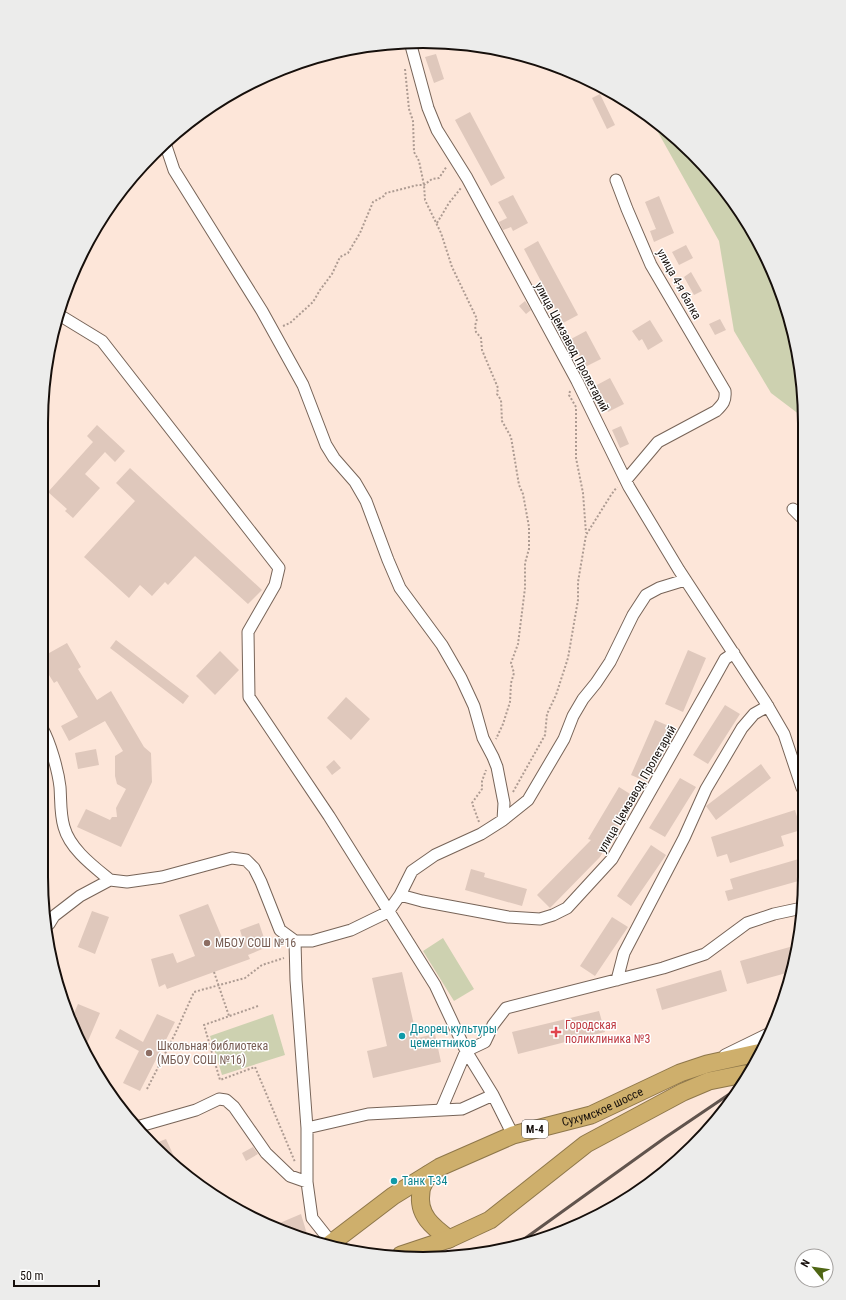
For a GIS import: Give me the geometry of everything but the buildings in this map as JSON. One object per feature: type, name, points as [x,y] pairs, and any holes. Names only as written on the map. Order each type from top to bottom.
[{"type":"highway","name":"Сухумское шоссе","points":[[333,1241],[393,1196],[440,1167],[513,1135],[591,1115],[680,1073],[707,1064],[753,1054]]},
{"type":"highway","name":"Сухумское шоссе","points":[[411,1252],[449,1239],[490,1220],[586,1144],[683,1092],[709,1081],[742,1074]]},
{"type":"highway","points":[[428,1174],[420,1192],[421,1205],[426,1220],[449,1239]]},
{"type":"street","name":"улица Цемзавод Пролетарий","points":[[412,48],[428,108],[437,130],[468,180],[577,381],[625,479],[685,580],[734,653],[784,734],[798,776]]},
{"type":"street","points":[[167,149],[174,170],[258,304],[303,385],[326,445],[334,458],[355,482],[366,501],[400,588],[442,645],[461,678],[474,706],[483,738],[497,767],[504,803],[504,820]]},
{"type":"street","name":"улица 4-я балка","points":[[616,180],[627,210],[651,265],[725,391],[726,397],[724,403],[716,411],[658,442],[625,479]]},
{"type":"street","points":[[63,318],[102,341],[279,568],[275,585],[248,632],[250,697],[329,816],[435,985],[466,1050],[493,1095],[513,1135]]},
{"type":"street","points":[[793,509],[798,514]]},
{"type":"street","points":[[48,739],[60,785],[61,809],[64,827],[77,849],[93,866],[110,880],[127,882],[162,877],[232,858],[246,860],[254,868],[280,930],[295,941],[312,941],[351,930],[388,912],[400,895],[412,871],[435,855],[478,835],[504,820],[528,800],[564,740],[573,716],[582,699],[596,683],[610,662],[646,595],[659,588],[685,580]]},
{"type":"street","name":"улица Цемзавод Пролетарий","points":[[400,895],[422,901],[508,917],[540,919],[553,916],[567,908],[612,859],[715,677],[726,659],[734,653]]},
{"type":"street","points":[[617,980],[624,953],[684,838],[706,789],[742,728],[754,714],[768,706]]},
{"type":"street","points":[[51,921],[54,916],[80,896],[110,880]]},
{"type":"street","points":[[441,1110],[466,1050],[485,1042],[493,1025],[506,1008],[664,968],[706,954],[747,923],[774,914],[796,909]]},
{"type":"street","points":[[295,941],[296,988],[306,1128],[307,1182],[312,1218],[327,1239]]},
{"type":"street","points":[[707,1064],[762,1037]]},
{"type":"street","points":[[306,1128],[368,1114],[462,1109],[493,1095]]},
{"type":"street","points":[[142,1125],[196,1110],[219,1099],[226,1100],[234,1107],[266,1153],[290,1176],[307,1182]]},
{"type":"path","points":[[405,63],[409,109],[413,121],[414,152],[418,161],[424,185],[425,200],[437,223],[452,267],[477,319],[475,326],[476,332],[481,338],[482,350],[498,388],[497,394],[501,400],[502,421],[511,438],[519,485],[523,494],[529,527],[529,549],[525,562],[525,588],[518,644],[511,663],[514,673],[511,683],[510,702],[484,774],[482,789],[472,803],[478,821],[478,835]]},
{"type":"path","points":[[272,328],[290,323],[305,308],[314,302],[320,290],[332,274],[340,257],[348,254],[360,233],[373,202],[384,196],[386,193],[418,185],[424,185],[432,179],[439,178],[454,156]]},
{"type":"path","points":[[437,223],[449,203],[468,180]]},
{"type":"path","points":[[504,803],[511,796],[545,735],[547,714],[556,695],[568,658],[578,600],[578,582],[586,535],[583,493],[576,458],[576,407],[569,396],[570,386],[577,381]]},
{"type":"path","points":[[586,535],[611,495],[625,479]]},
{"type":"path","points":[[147,1089],[175,1034],[194,992],[245,978],[262,965],[295,954]]},
{"type":"path","points":[[214,972],[229,1016]]},
{"type":"path","points":[[258,1006],[204,1025],[220,1080],[255,1067],[296,1163]]},
{"type":"green space","points":[[657,130],[688,158],[721,195],[748,236],[759,257],[778,302],[791,350],[795,374],[798,413],[771,393],[734,331],[719,241]]},
{"type":"green space","points":[[443,938],[474,989],[454,1001],[423,951]]},
{"type":"green space","points":[[273,1014],[285,1055],[222,1075],[210,1036]]},
{"type":"railway","points":[[527,1237],[666,1137],[728,1095]]},
{"type":"place","name":"МБОУ СОШ №16","points":[[207,943]]},
{"type":"place","name":"Городская поликлиника №3","points":[[556,1032]]},
{"type":"place","name":"Дворец культуры цементников","points":[[402,1036]]},
{"type":"place","name":"Школьная библиотека (МБОУ СОШ №16)","points":[[149,1053]]},
{"type":"place","name":"Танк Т-34","points":[[394,1181]]}]
